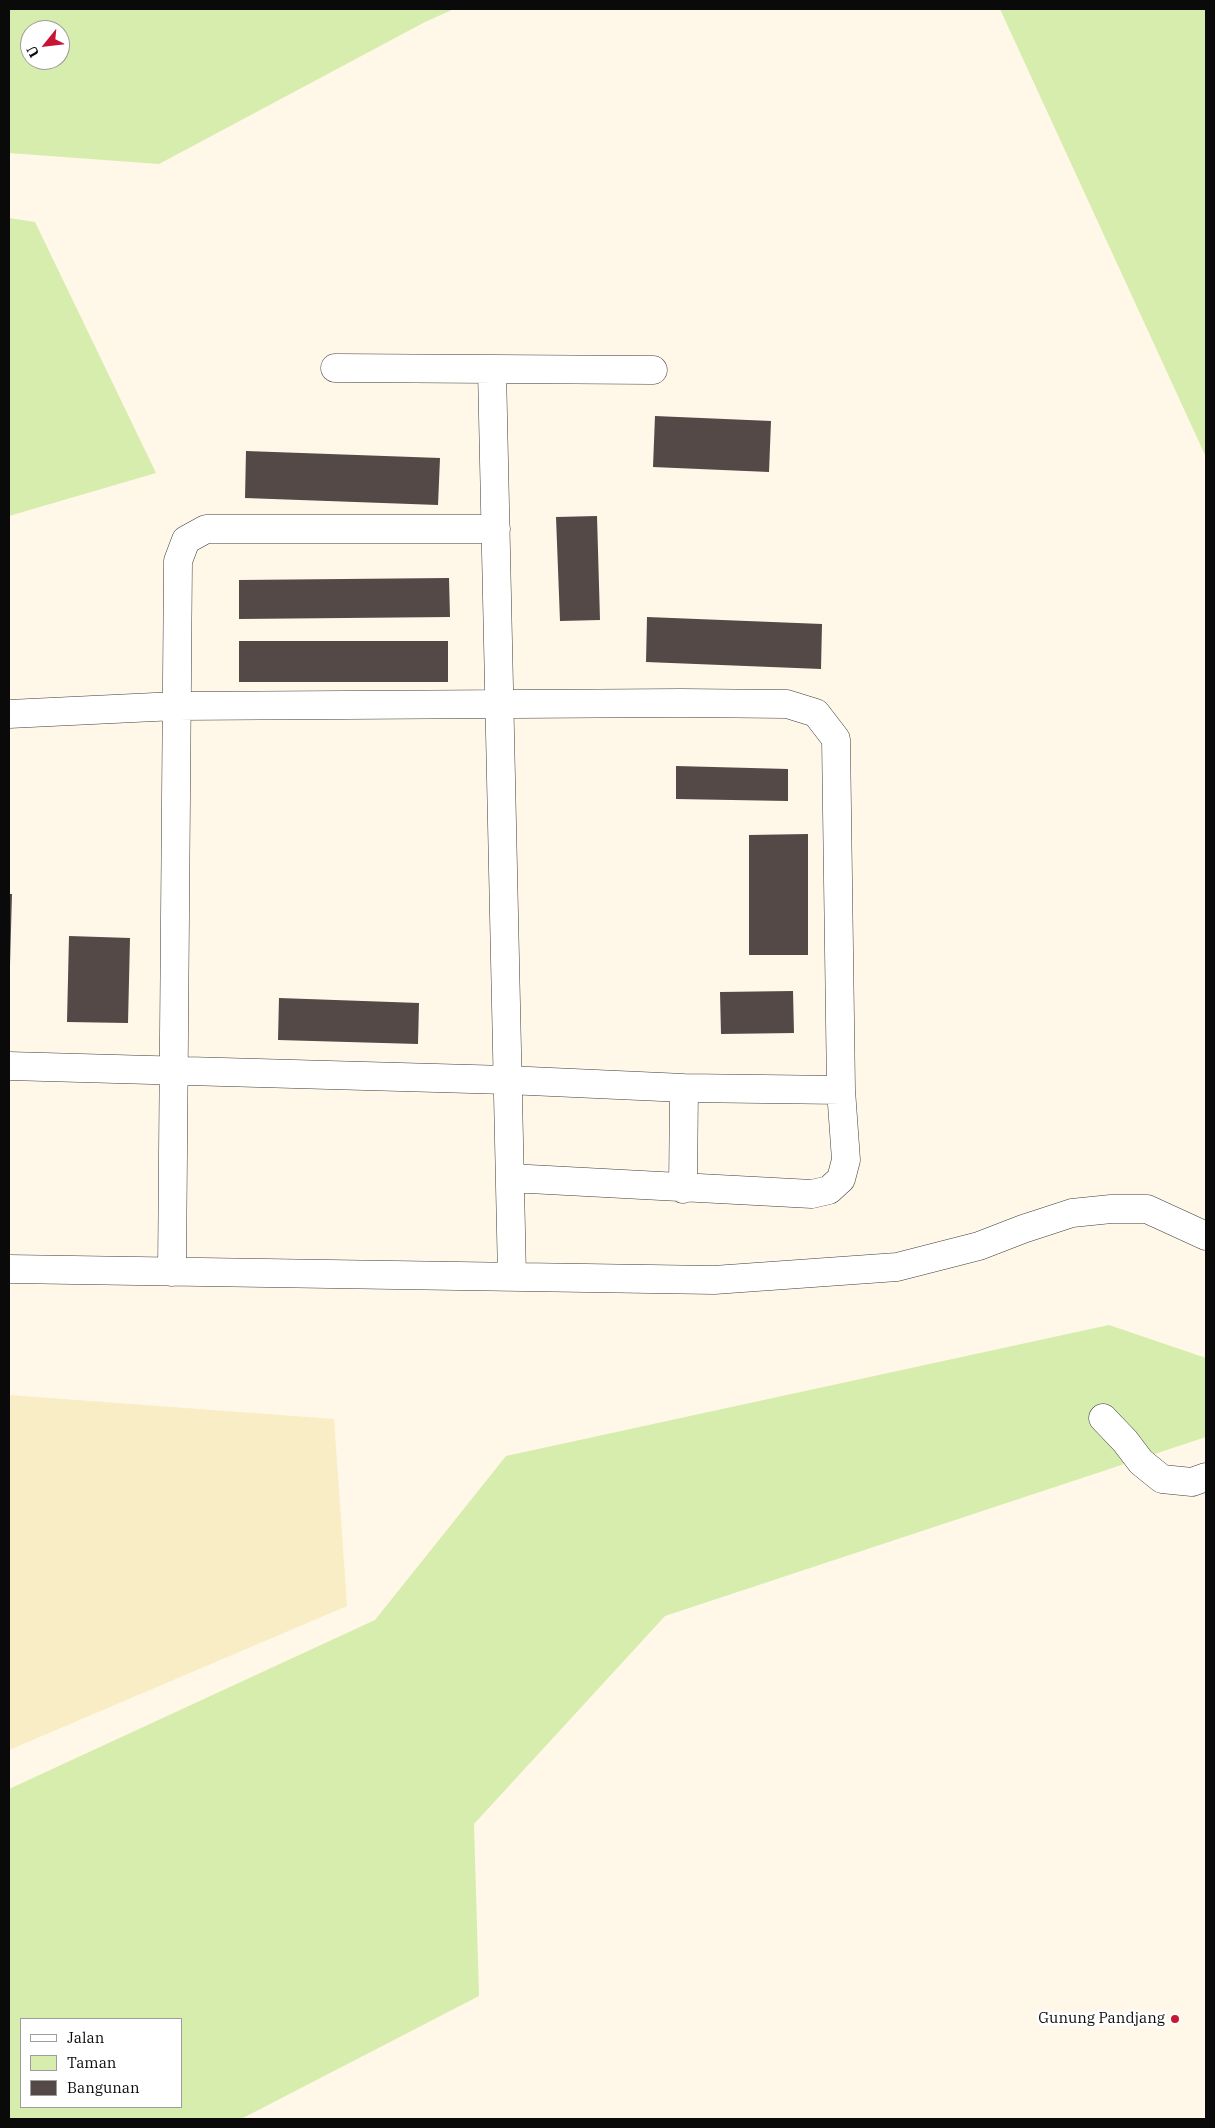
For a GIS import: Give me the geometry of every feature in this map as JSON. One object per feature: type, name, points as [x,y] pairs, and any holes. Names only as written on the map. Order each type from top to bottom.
[{"type":"street","points":[[335,368],[653,370]]},
{"type":"street","points":[[492,370],[512,1276]]},
{"type":"street","points":[[172,1272],[178,560],[186,540],[206,529],[496,529]]},
{"type":"street","points":[[9,714],[176,706],[787,704],[816,713],[836,739],[841,1090],[846,1160],[841,1179],[829,1190],[804,1194],[683,1189],[510,1178]]},
{"type":"street","points":[[9,1066],[507,1080],[684,1088],[841,1090]]},
{"type":"street","points":[[683,1189],[684,1088]]},
{"type":"street","points":[[9,1269],[714,1280],[897,1267],[979,1246],[1072,1213],[1111,1209],[1147,1209],[1206,1236]]},
{"type":"street","points":[[1103,1418],[1125,1441],[1141,1462],[1162,1479],[1192,1482],[1206,1477]]},
{"type":"shaded area","points":[[9,1395],[334,1419],[347,1606],[9,1750]]},
{"type":"green space","points":[[9,9],[454,9],[425,22],[159,164],[9,153]]},
{"type":"green space","points":[[1000,9],[1206,9],[1206,457]]},
{"type":"green space","points":[[9,218],[35,222],[156,473],[9,516]]},
{"type":"green space","points":[[1109,1325],[1206,1358],[1206,1437],[665,1616],[474,1824],[479,1996],[241,2119],[9,2119],[9,1789],[375,1620],[506,1456]]},
{"type":"building","points":[[655,416],[771,421],[769,472],[653,467]]},
{"type":"building","points":[[246,451],[440,458],[438,505],[245,498]]},
{"type":"building","points":[[597,516],[600,620],[560,621],[556,517]]},
{"type":"building","points":[[449,578],[450,617],[239,619],[239,580]]},
{"type":"building","points":[[647,617],[822,624],[821,669],[646,662]]},
{"type":"building","points":[[239,641],[448,641],[448,682],[239,682]]},
{"type":"building","points":[[676,766],[788,769],[788,801],[676,799]]},
{"type":"building","points":[[808,834],[808,955],[749,955],[749,835]]},
{"type":"building","points":[[9,894],[12,894],[10,965],[9,965]]},
{"type":"building","points":[[69,936],[130,938],[128,1023],[67,1022]]},
{"type":"building","points":[[793,991],[794,1033],[721,1034],[720,992]]},
{"type":"building","points":[[279,998],[419,1003],[418,1044],[278,1040]]},
{"type":"place","name":"Gunung Pandjang","points":[[1175,2019]]}]
